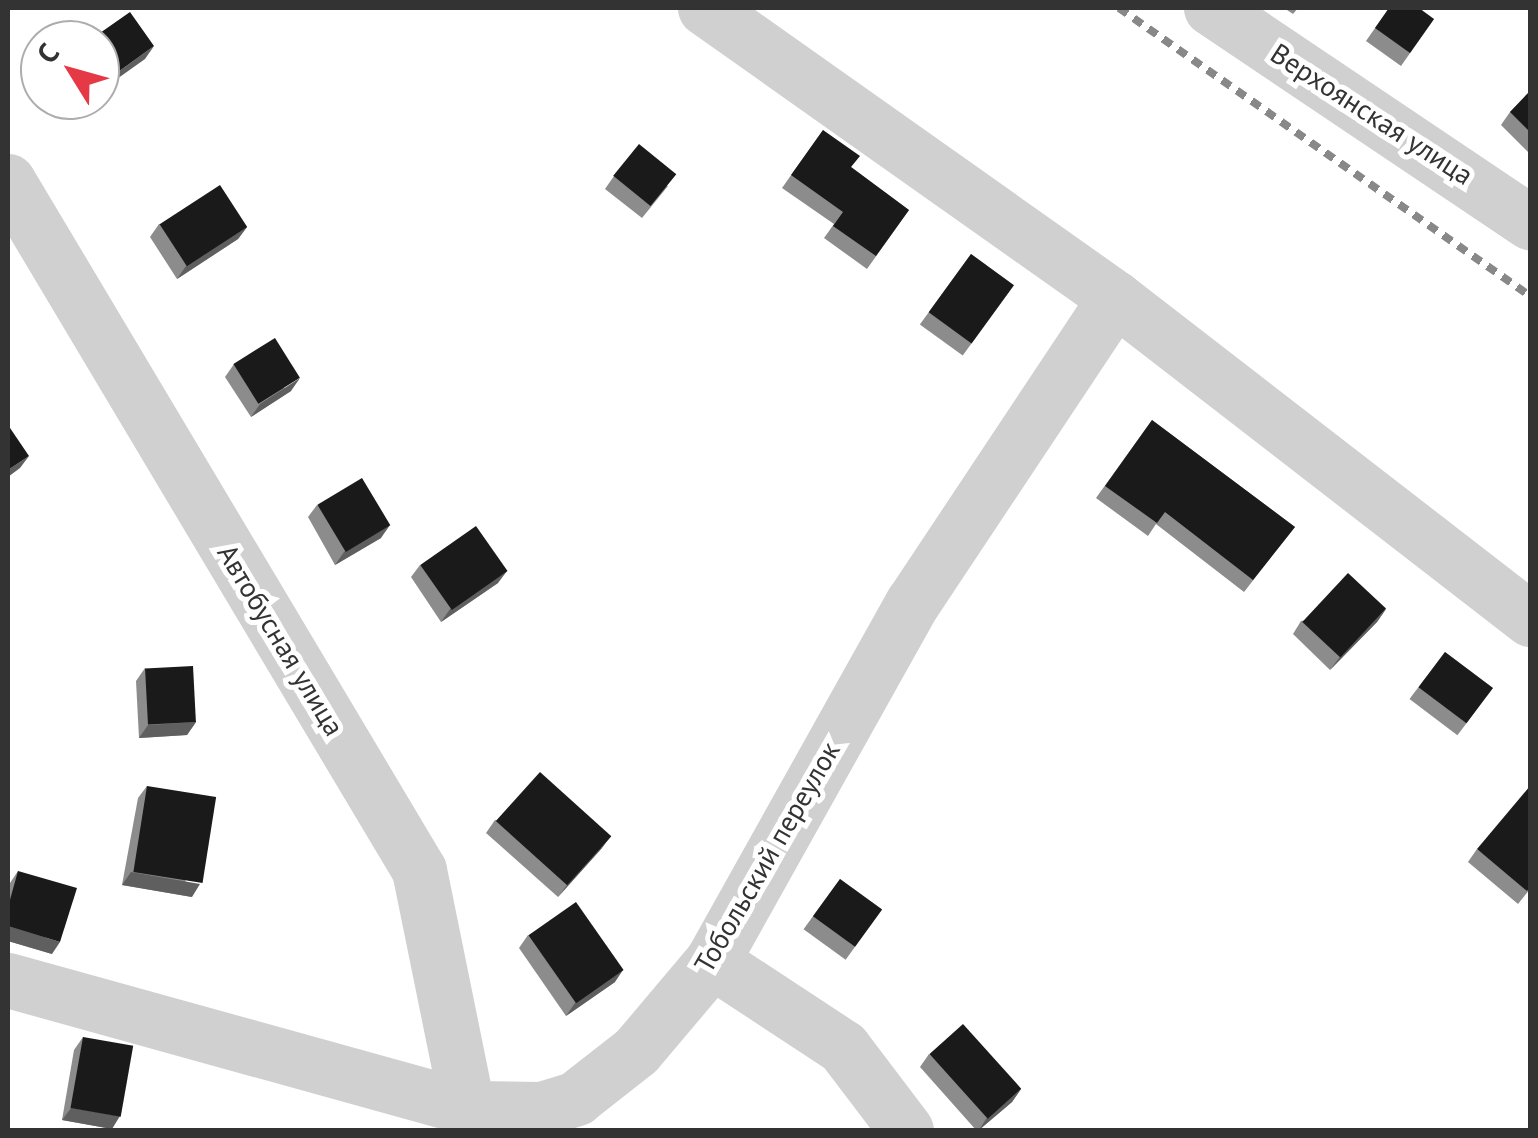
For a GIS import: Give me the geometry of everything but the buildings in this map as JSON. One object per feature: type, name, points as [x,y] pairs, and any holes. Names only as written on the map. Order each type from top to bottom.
[{"type":"street","points":[[705,8],[1115,298],[1530,620]]},
{"type":"street","name":"Верхоянская улица","points":[[1211,8],[1530,222]]},
{"type":"street","name":"Автобусная улица","points":[[8,181],[418,870],[472,1119]]},
{"type":"street","name":"Тобольский переулок","points":[[8,980],[472,1119],[541,1109],[576,1098],[636,1051],[712,961],[913,602],[1115,298]]},
{"type":"street","points":[[712,961],[843,1047],[906,1130]]},
{"type":"railway","points":[[1119,8],[1530,296]]}]
